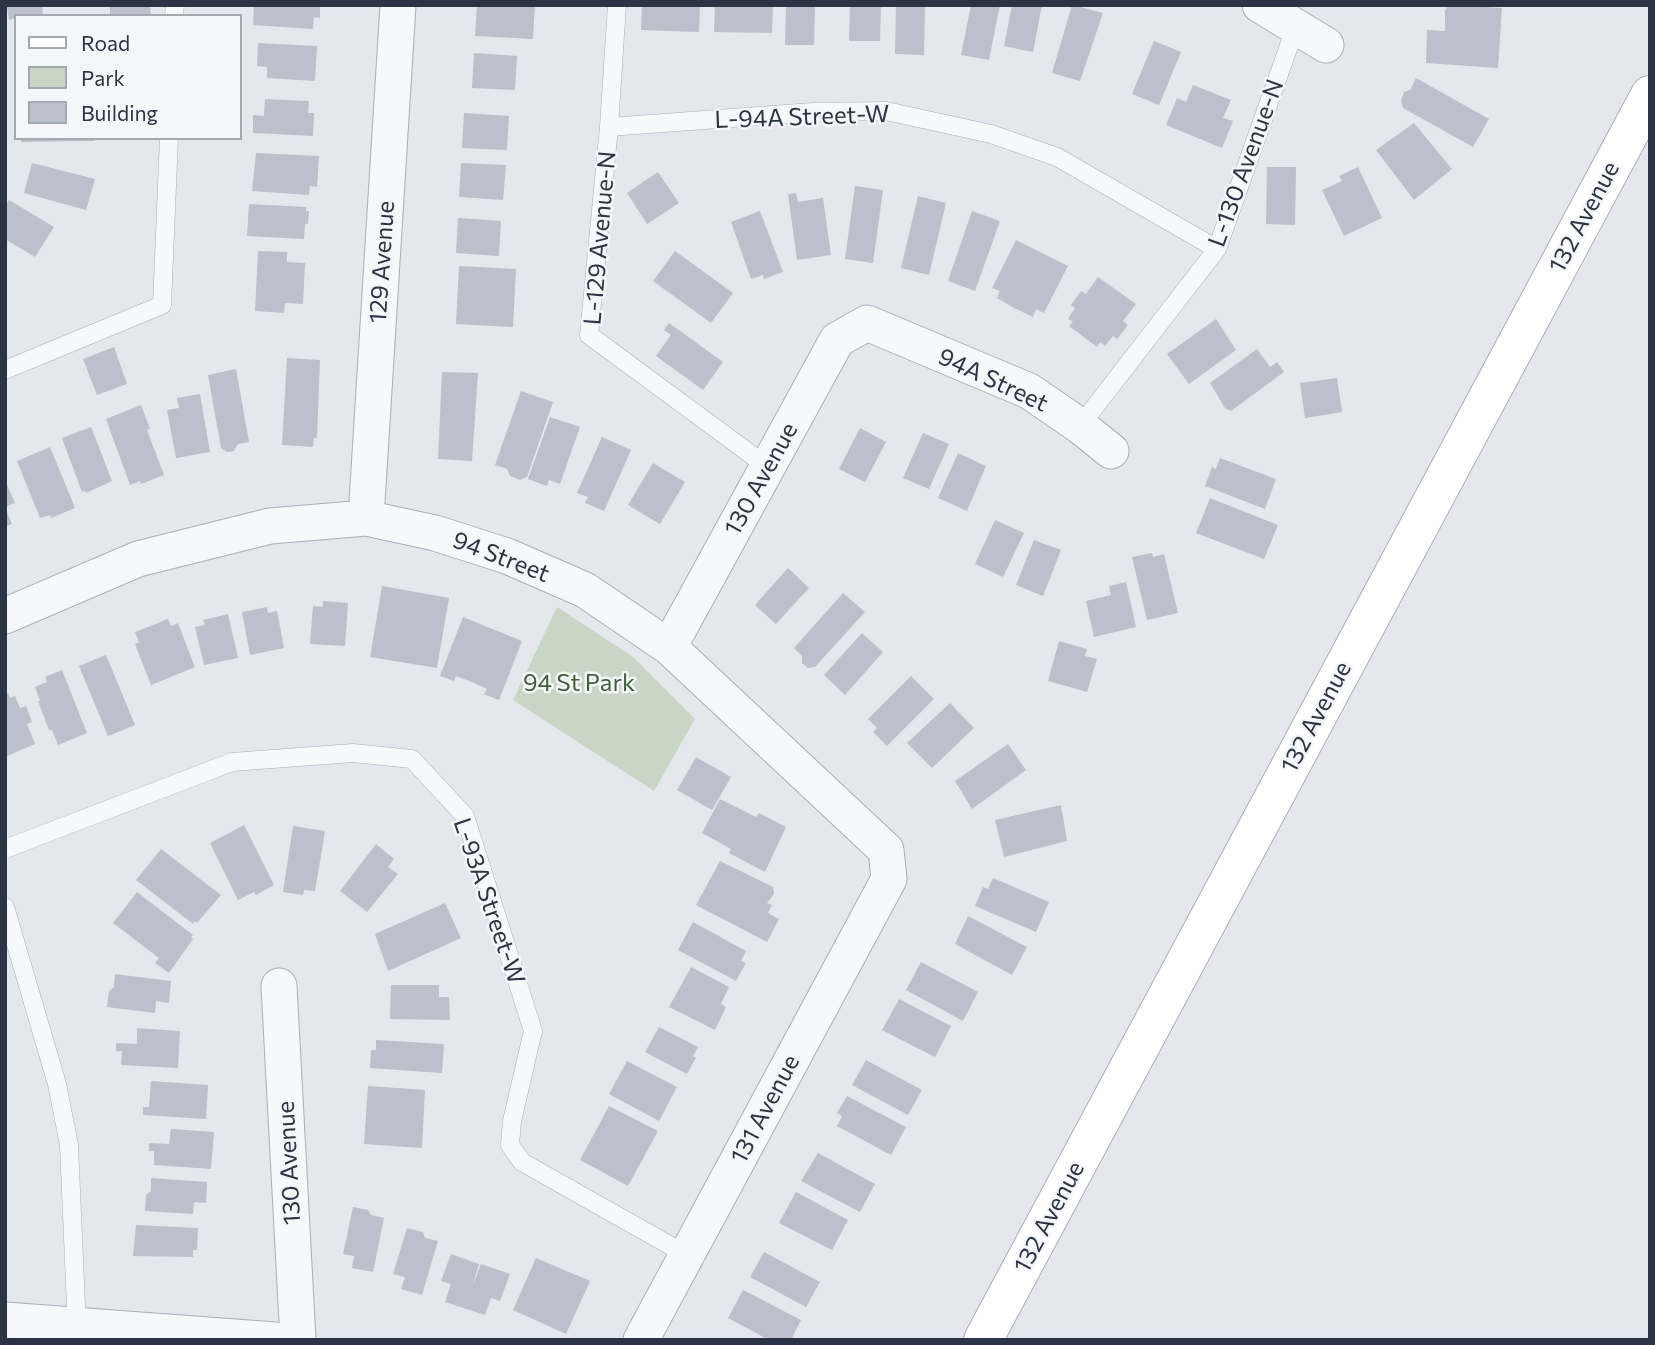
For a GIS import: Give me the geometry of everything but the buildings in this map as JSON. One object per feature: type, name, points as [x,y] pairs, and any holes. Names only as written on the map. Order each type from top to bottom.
[{"type":"main road","name":"132 Avenue","points":[[983,1340],[1650,94]]},
{"type":"street","name":"129 Avenue","points":[[366,518],[398,5]]},
{"type":"street","points":[[1260,5],[1326,45]]},
{"type":"street","name":"130 Avenue","points":[[669,647],[837,340],[867,323]]},
{"type":"street","name":"94A Street","points":[[867,323],[1029,391],[1111,451]]},
{"type":"street","name":"94 Street","points":[[5,615],[138,559],[270,526],[366,518],[435,533],[506,556],[585,590],[669,647],[886,850],[889,879]]},
{"type":"street","name":"131 Avenue","points":[[641,1340],[889,879]]},
{"type":"street","name":"130 Avenue","points":[[279,986],[298,1340]]},
{"type":"street","points":[[5,1320],[78,1333],[275,1340]]},
{"type":"lane","name":"L-129 Avenue-N","points":[[617,5],[609,127],[589,335],[768,467]]},
{"type":"lane","name":"L-130 Avenue-N","points":[[1080,426],[1216,249],[1296,26]]},
{"type":"lane","name":"L-94A Street-W","points":[[609,127],[813,112],[886,111],[991,134],[1057,157],[1216,249]]},
{"type":"lane","points":[[5,370],[162,305],[169,140]]},
{"type":"lane","name":"L-93A Street-W","points":[[5,849],[232,762],[353,753],[412,759],[465,816],[533,1031],[512,1121],[510,1144],[522,1162],[687,1255]]},
{"type":"lane","points":[[5,907],[57,1084],[69,1145],[78,1333]]},
{"type":"green space","name":"94 St Park","points":[[557,607],[633,657],[695,719],[654,791],[513,700]]}]
